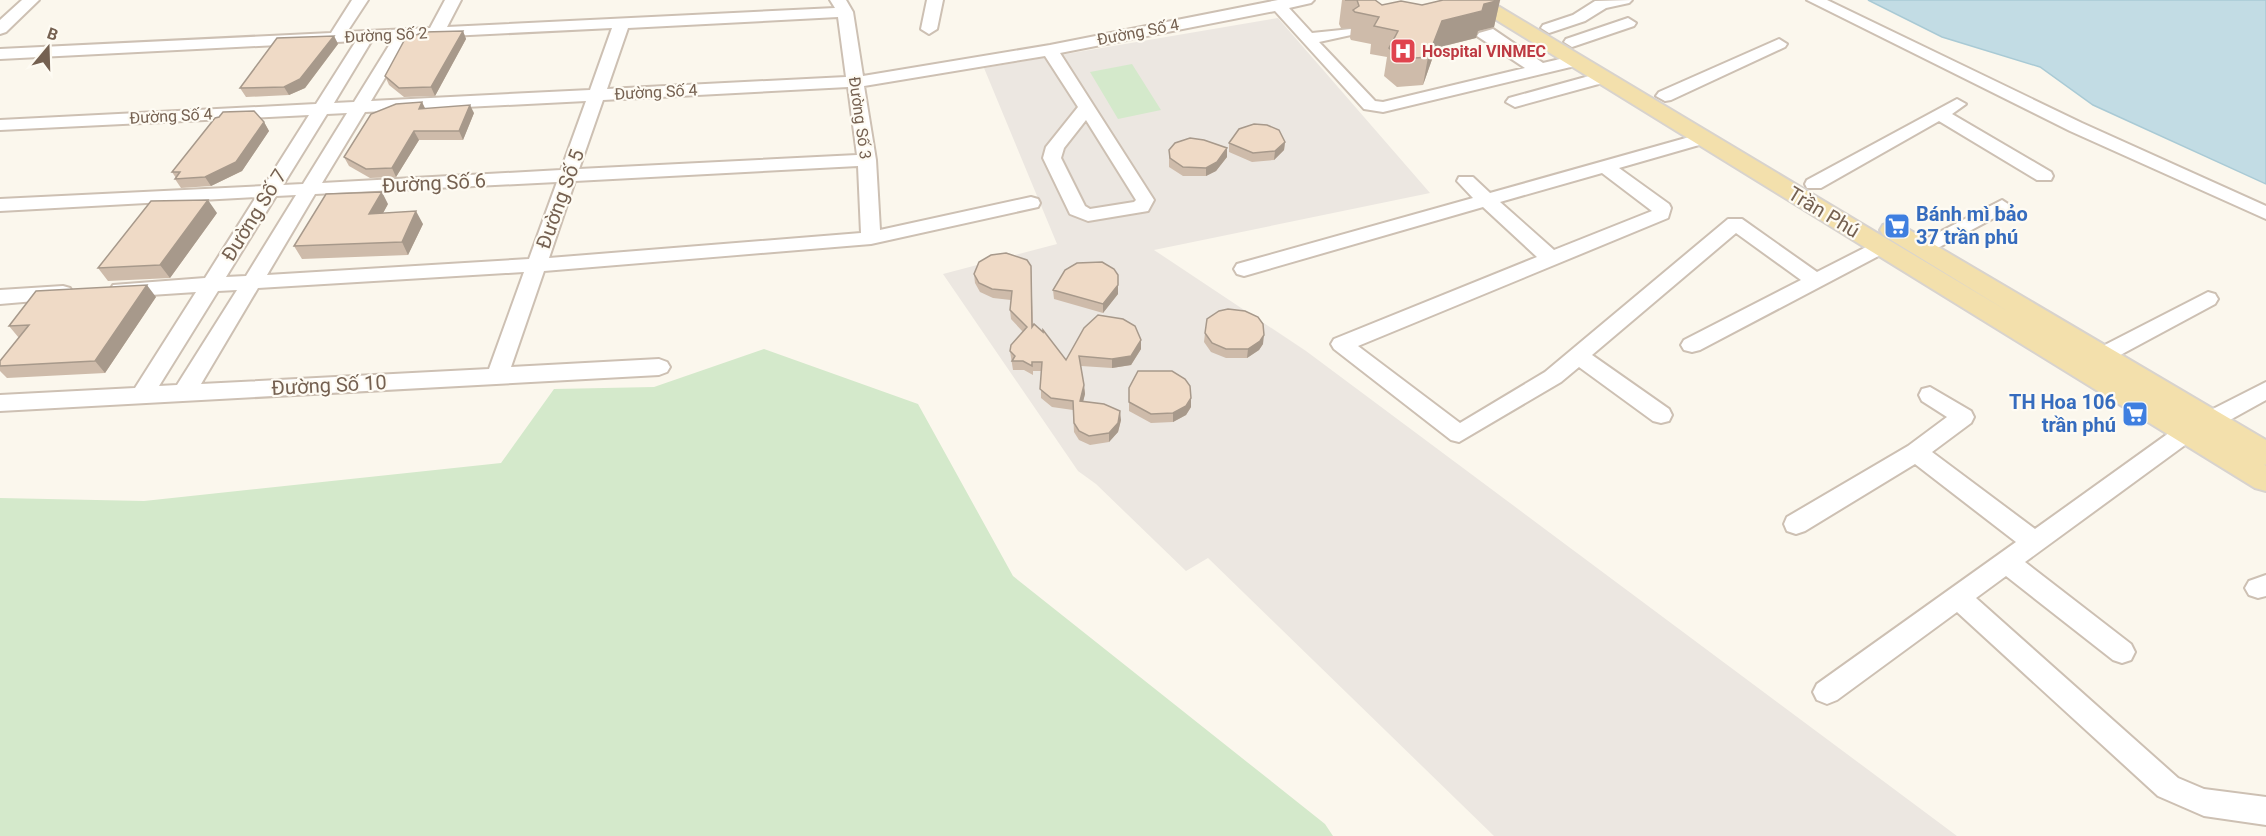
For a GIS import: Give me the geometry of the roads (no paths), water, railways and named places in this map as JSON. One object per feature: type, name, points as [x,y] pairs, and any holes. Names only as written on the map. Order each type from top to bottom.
[{"type":"main road","name":"Trần Phú","points":[[1474,0],[1573,52],[1665,96],[2266,454]]},
{"type":"main road","name":"Trần Phú","points":[[1502,0],[1549,28],[1600,78],[2266,480]]},
{"type":"street","points":[[0,28],[31,0]]},
{"type":"street","points":[[336,37],[360,0]]},
{"type":"street","points":[[436,32],[453,0]]},
{"type":"street","points":[[929,29],[935,0]]},
{"type":"street","name":"Đường Số 4","points":[[0,125],[855,82],[1050,50],[1306,0]]},
{"type":"street","points":[[1549,28],[1579,18],[1601,4],[1624,0]]},
{"type":"street","points":[[1815,0],[2076,126],[2266,213]]},
{"type":"street","points":[[1278,5],[1370,105],[1383,107],[1540,69],[1628,23]]},
{"type":"street","name":"Đường Số 2","points":[[0,54],[622,23],[841,6]]},
{"type":"street","name":"Đường Số 3","points":[[841,6],[867,160],[871,238]]},
{"type":"street","name":"Đường Số 5","points":[[497,376],[622,23]]},
{"type":"street","points":[[1308,39],[1345,32]]},
{"type":"street","name":"Đường Số 7","points":[[184,393],[404,34]]},
{"type":"street","points":[[1489,35],[1540,69]]},
{"type":"street","name":"Đường Số 7","points":[[142,395],[367,36]]},
{"type":"street","points":[[1665,96],[1779,44]]},
{"type":"street","points":[[1050,50],[1087,107],[1145,200],[1141,207],[1088,215],[1077,210],[1052,158],[1055,147],[1087,107]]},
{"type":"street","points":[[1515,102],[1600,78]]},
{"type":"street","points":[[1814,184],[1957,104]]},
{"type":"street","points":[[1940,114],[2044,176]]},
{"type":"street","points":[[1244,269],[1700,139]]},
{"type":"street","name":"Đường Số 6","points":[[0,206],[867,160]]},
{"type":"street","points":[[1605,166],[1662,208],[1663,212],[1341,344],[1459,434],[1520,399],[1578,356],[1735,223],[1815,280]]},
{"type":"street","points":[[1466,181],[1551,259]]},
{"type":"street","points":[[106,291],[536,265],[871,238],[1031,202]]},
{"type":"street","points":[[1923,248],[2002,206]]},
{"type":"street","points":[[1692,345],[1881,247]]},
{"type":"street","points":[[0,297],[82,292]]},
{"type":"street","points":[[2103,355],[2208,299]]},
{"type":"street","points":[[1578,356],[1661,415]]},
{"type":"street","name":"Đường Số 10","points":[[0,403],[659,367]]},
{"type":"street","points":[[2211,420],[2266,390]]},
{"type":"street","points":[[1796,524],[1916,452],[1963,417],[1930,395]]},
{"type":"street","points":[[1827,692],[2005,561],[2188,431]]},
{"type":"street","points":[[1916,452],[2033,541]]},
{"type":"street","points":[[2005,561],[2122,652]]},
{"type":"street","points":[[1957,596],[2168,787],[2188,799],[2207,804],[2266,811]]},
{"type":"water","points":[[1868,0],[2266,0],[2266,184],[2093,105],[2040,67],[1942,37]]},
{"type":"place","name":"Hospital VINMEC","points":[[1403,51]]},
{"type":"place","name":"Bánh mì bảo 37 trần phú","points":[[1897,226]]},
{"type":"place","name":"TH Hoa 106 trần phú","points":[[2135,414]]}]
